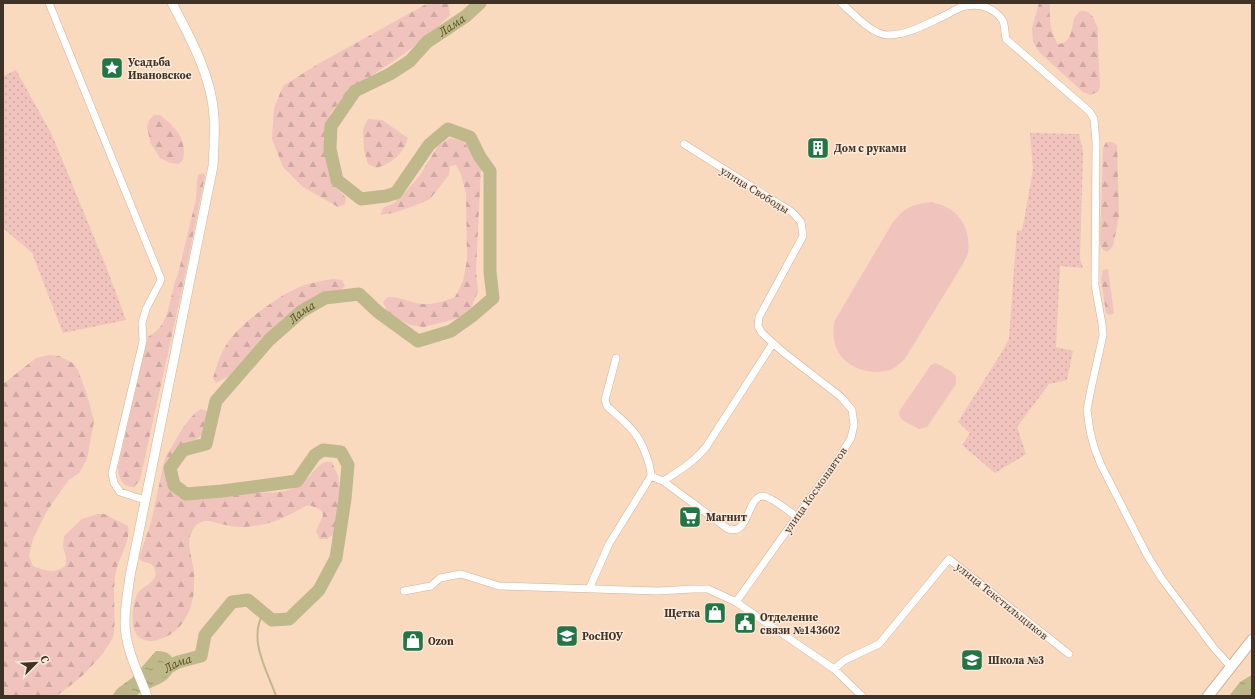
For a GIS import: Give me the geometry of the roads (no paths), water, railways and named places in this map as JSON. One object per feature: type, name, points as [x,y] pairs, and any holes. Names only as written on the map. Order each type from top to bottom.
[{"type":"main road","points":[[1208,696],[1252,640]]},
{"type":"street","points":[[49,3],[161,279],[146,309],[142,323],[143,341],[112,473],[114,483],[120,492],[145,500]]},
{"type":"street","points":[[148,696],[130,652],[126,637],[126,609],[130,576],[213,166],[215,140],[214,116],[208,83],[192,44],[172,3]]},
{"type":"street","points":[[841,3],[866,25],[878,33],[888,35],[899,34],[920,28],[965,6],[986,7],[995,11],[1004,22],[1006,39],[1090,112],[1094,119],[1096,142],[1095,285],[1103,335],[1087,410],[1094,447],[1101,465],[1147,555],[1162,579],[1214,648],[1231,667]]},
{"type":"street","name":"улица Свободы","points":[[684,144],[792,212],[801,222],[804,236],[759,317],[758,326],[762,333]]},
{"type":"street","name":"улица Космонавтов","points":[[736,602],[840,456],[851,438],[854,425],[852,410],[841,397],[762,333]]},
{"type":"street","points":[[663,481],[698,457],[706,447],[773,343]]},
{"type":"street","points":[[589,589],[609,544],[651,476],[651,469],[637,435],[607,406],[605,400],[616,358]]},
{"type":"street","points":[[651,476],[663,481],[728,529],[738,529],[742,525],[753,504],[762,496],[768,497],[797,517]]},
{"type":"street","name":"улица Текстильщиков","points":[[834,669],[845,660],[879,644],[949,559],[1069,654]]},
{"type":"street","points":[[404,591],[431,586],[440,578],[462,574],[499,586],[658,591],[708,589],[736,602],[834,669],[862,696]]},
{"type":"water","points":[[156,651],[168,653],[174,661],[173,670],[166,680],[136,696],[112,696],[117,689],[132,678]]},
{"type":"water","points":[[1252,676],[1252,696],[1229,696],[1240,682]]},
{"type":"waterway","name":"Лама","points":[[158,673],[178,662],[201,656],[205,635],[232,602],[248,600],[272,620],[289,619],[319,590],[336,558],[345,499],[348,465],[341,452],[323,450],[315,455],[297,481],[222,491],[186,494],[174,485],[170,468],[183,450],[206,444],[216,401],[269,340],[302,311],[325,298],[359,294],[378,312],[418,341],[451,331],[493,298],[490,272],[490,171],[480,157],[470,137],[448,129],[429,145],[396,193],[386,196],[361,199],[337,180],[330,149],[331,126],[355,91],[390,74],[410,61],[427,42],[466,16],[480,3]]},
{"type":"waterway","points":[[264,612],[259,622],[257,633],[258,644],[260,654],[276,696]]},
{"type":"place","name":"Усадьба Ивановское","points":[[112,68]]},
{"type":"place","name":"Дом с руками","points":[[818,148]]},
{"type":"place","name":"Магнит","points":[[690,517]]},
{"type":"place","name":"Щетка","points":[[715,613]]},
{"type":"place","name":"Отделение связи №143602","points":[[745,623]]},
{"type":"place","name":"РосНОУ","points":[[567,636]]},
{"type":"place","name":"Ozon","points":[[413,641]]},
{"type":"place","name":"Школа №3","points":[[972,660]]}]
